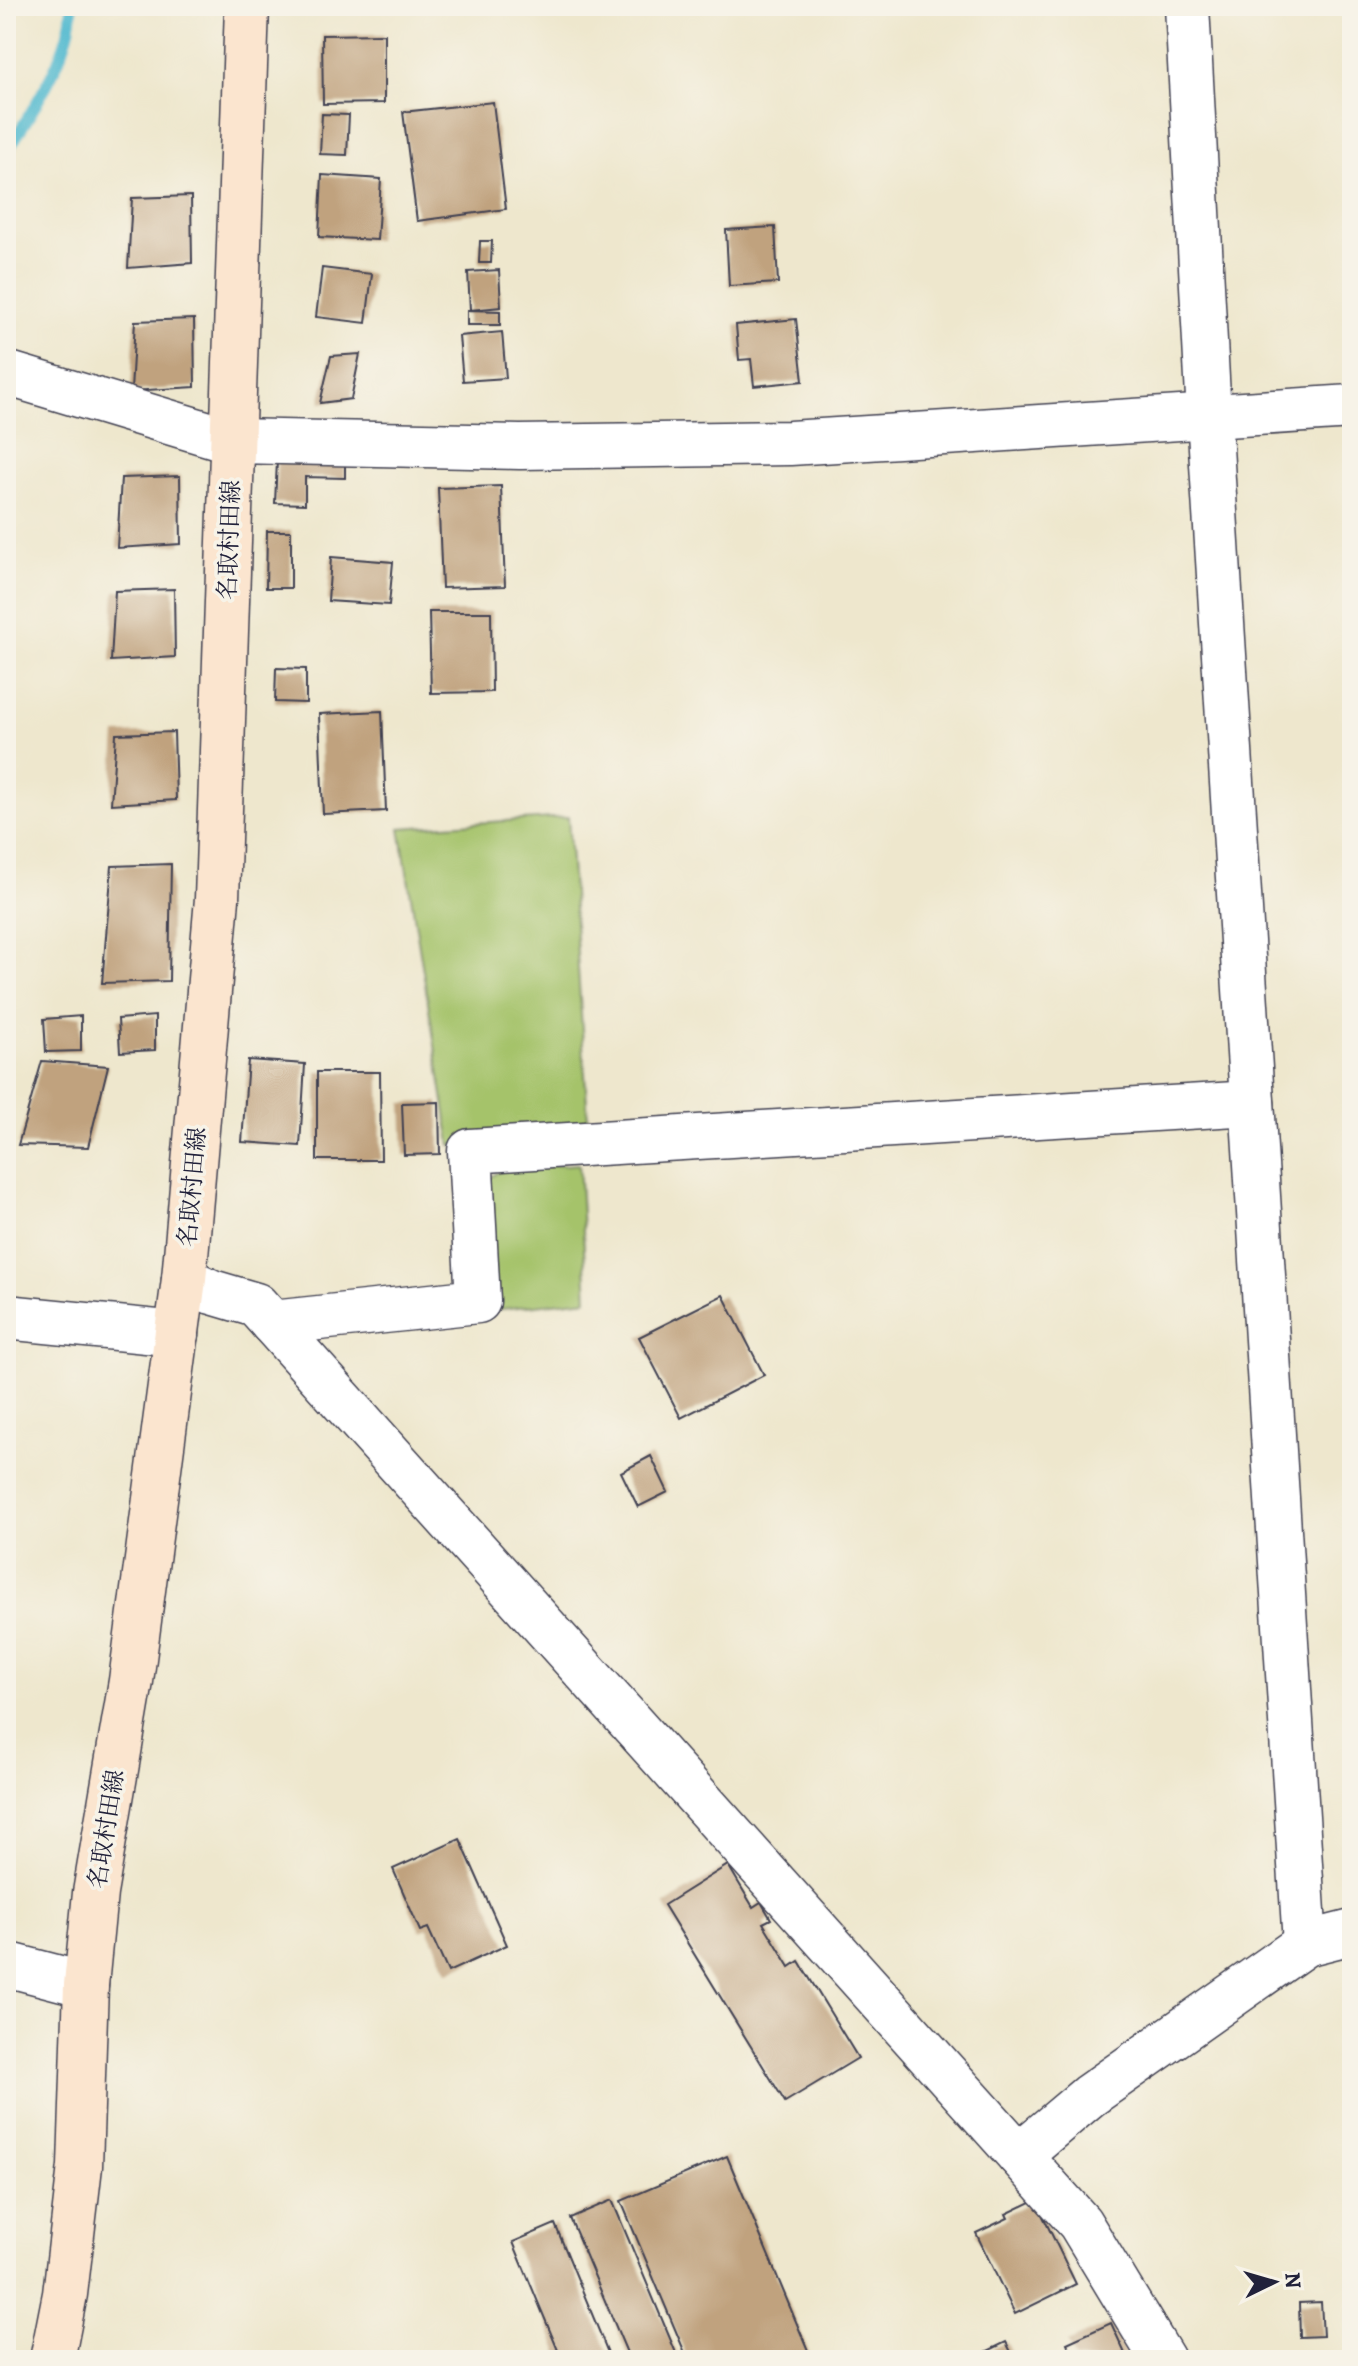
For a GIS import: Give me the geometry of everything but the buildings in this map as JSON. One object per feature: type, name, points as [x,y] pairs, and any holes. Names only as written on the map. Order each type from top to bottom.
[{"type":"main road","name":"名取村田線","points":[[52,2360],[65,2294],[80,2166],[86,1985],[95,1893],[131,1681],[184,1279],[217,899],[247,6]]},
{"type":"street","points":[[1187,6],[1209,416],[1305,1944]]},
{"type":"street","points":[[6,373],[232,441],[520,447],[790,443],[1352,407]]},
{"type":"street","points":[[272,1323],[478,1301],[470,1151],[1252,1103]]},
{"type":"street","points":[[184,1279],[212,1292],[256,1305],[1080,2223],[1163,2360]]},
{"type":"street","points":[[6,1317],[177,1334]]},
{"type":"street","points":[[1019,2155],[1089,2096],[1305,1944],[1352,1932]]},
{"type":"street","points":[[6,1964],[86,1985]]},
{"type":"green space","points":[[568,817],[589,1135],[451,1145],[400,828]]},
{"type":"green space","points":[[579,1164],[587,1299],[475,1312],[489,1178],[503,1169]]},
{"type":"waterway","points":[[6,153],[57,63],[65,43],[72,6]]}]
